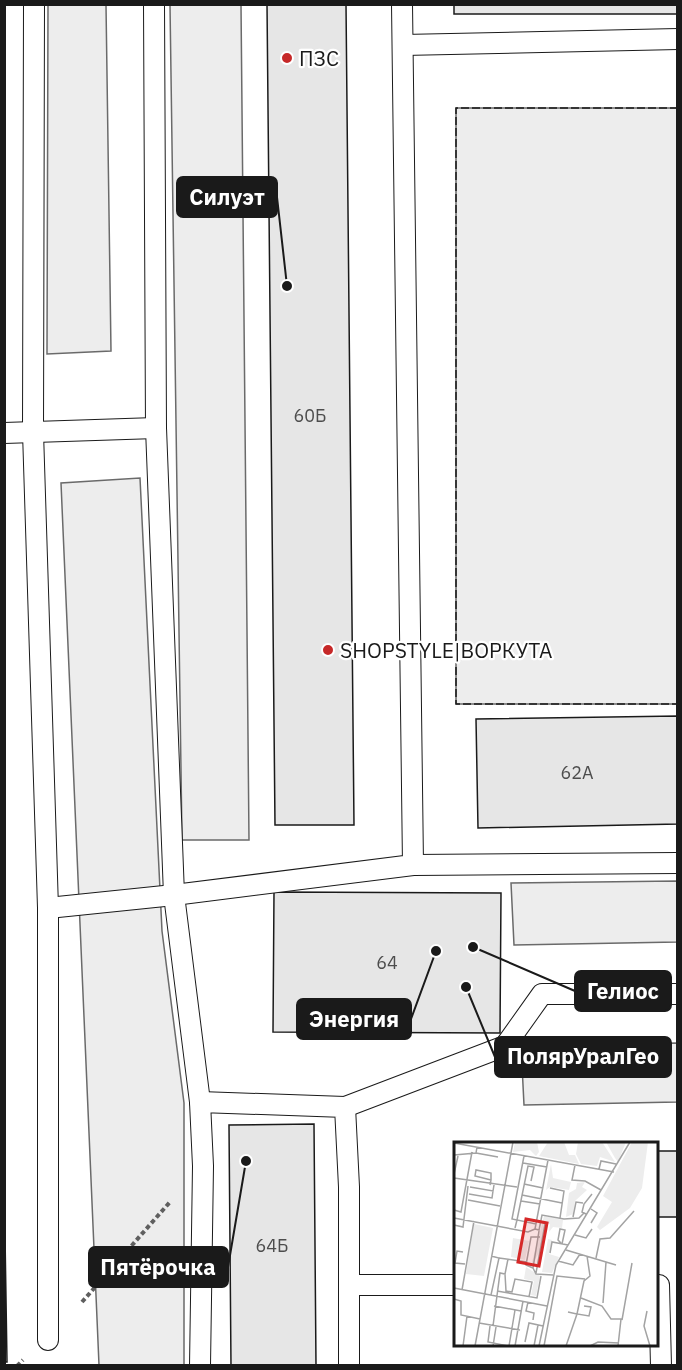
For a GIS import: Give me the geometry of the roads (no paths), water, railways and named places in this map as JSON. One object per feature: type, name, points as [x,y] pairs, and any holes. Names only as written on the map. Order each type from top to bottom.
[{"type":"lane","points":[[34,4],[33,432],[48,908],[48,1340]]},
{"type":"lane","points":[[154,4],[156,428],[174,895],[201,1102],[200,1365]]},
{"type":"lane","points":[[402,4],[413,865]]},
{"type":"lane","points":[[403,45],[678,39]]},
{"type":"lane","points":[[4,433],[156,428]]},
{"type":"lane","points":[[48,908],[174,895],[413,865],[678,863]]},
{"type":"lane","points":[[201,1102],[345,1107],[505,1046],[542,994],[678,994]]},
{"type":"lane","points":[[345,1107],[349,1187],[349,1365]]},
{"type":"lane","points":[[349,1285],[454,1285]]},
{"type":"lane","points":[[661,1365],[664,1285]]},
{"type":"place","name":"ПЗС","points":[[287,58]]},
{"type":"place","name":"Силуэт","points":[[287,286]]},
{"type":"place","name":"SHOPSTYLE|ВОРКУТА","points":[[328,650]]},
{"type":"place","name":"Гелиос","points":[[473,947]]},
{"type":"place","name":"Энергия","points":[[436,951]]},
{"type":"place","name":"ПолярУралГео","points":[[466,987]]},
{"type":"place","name":"Пятёрочка","points":[[246,1161]]}]
